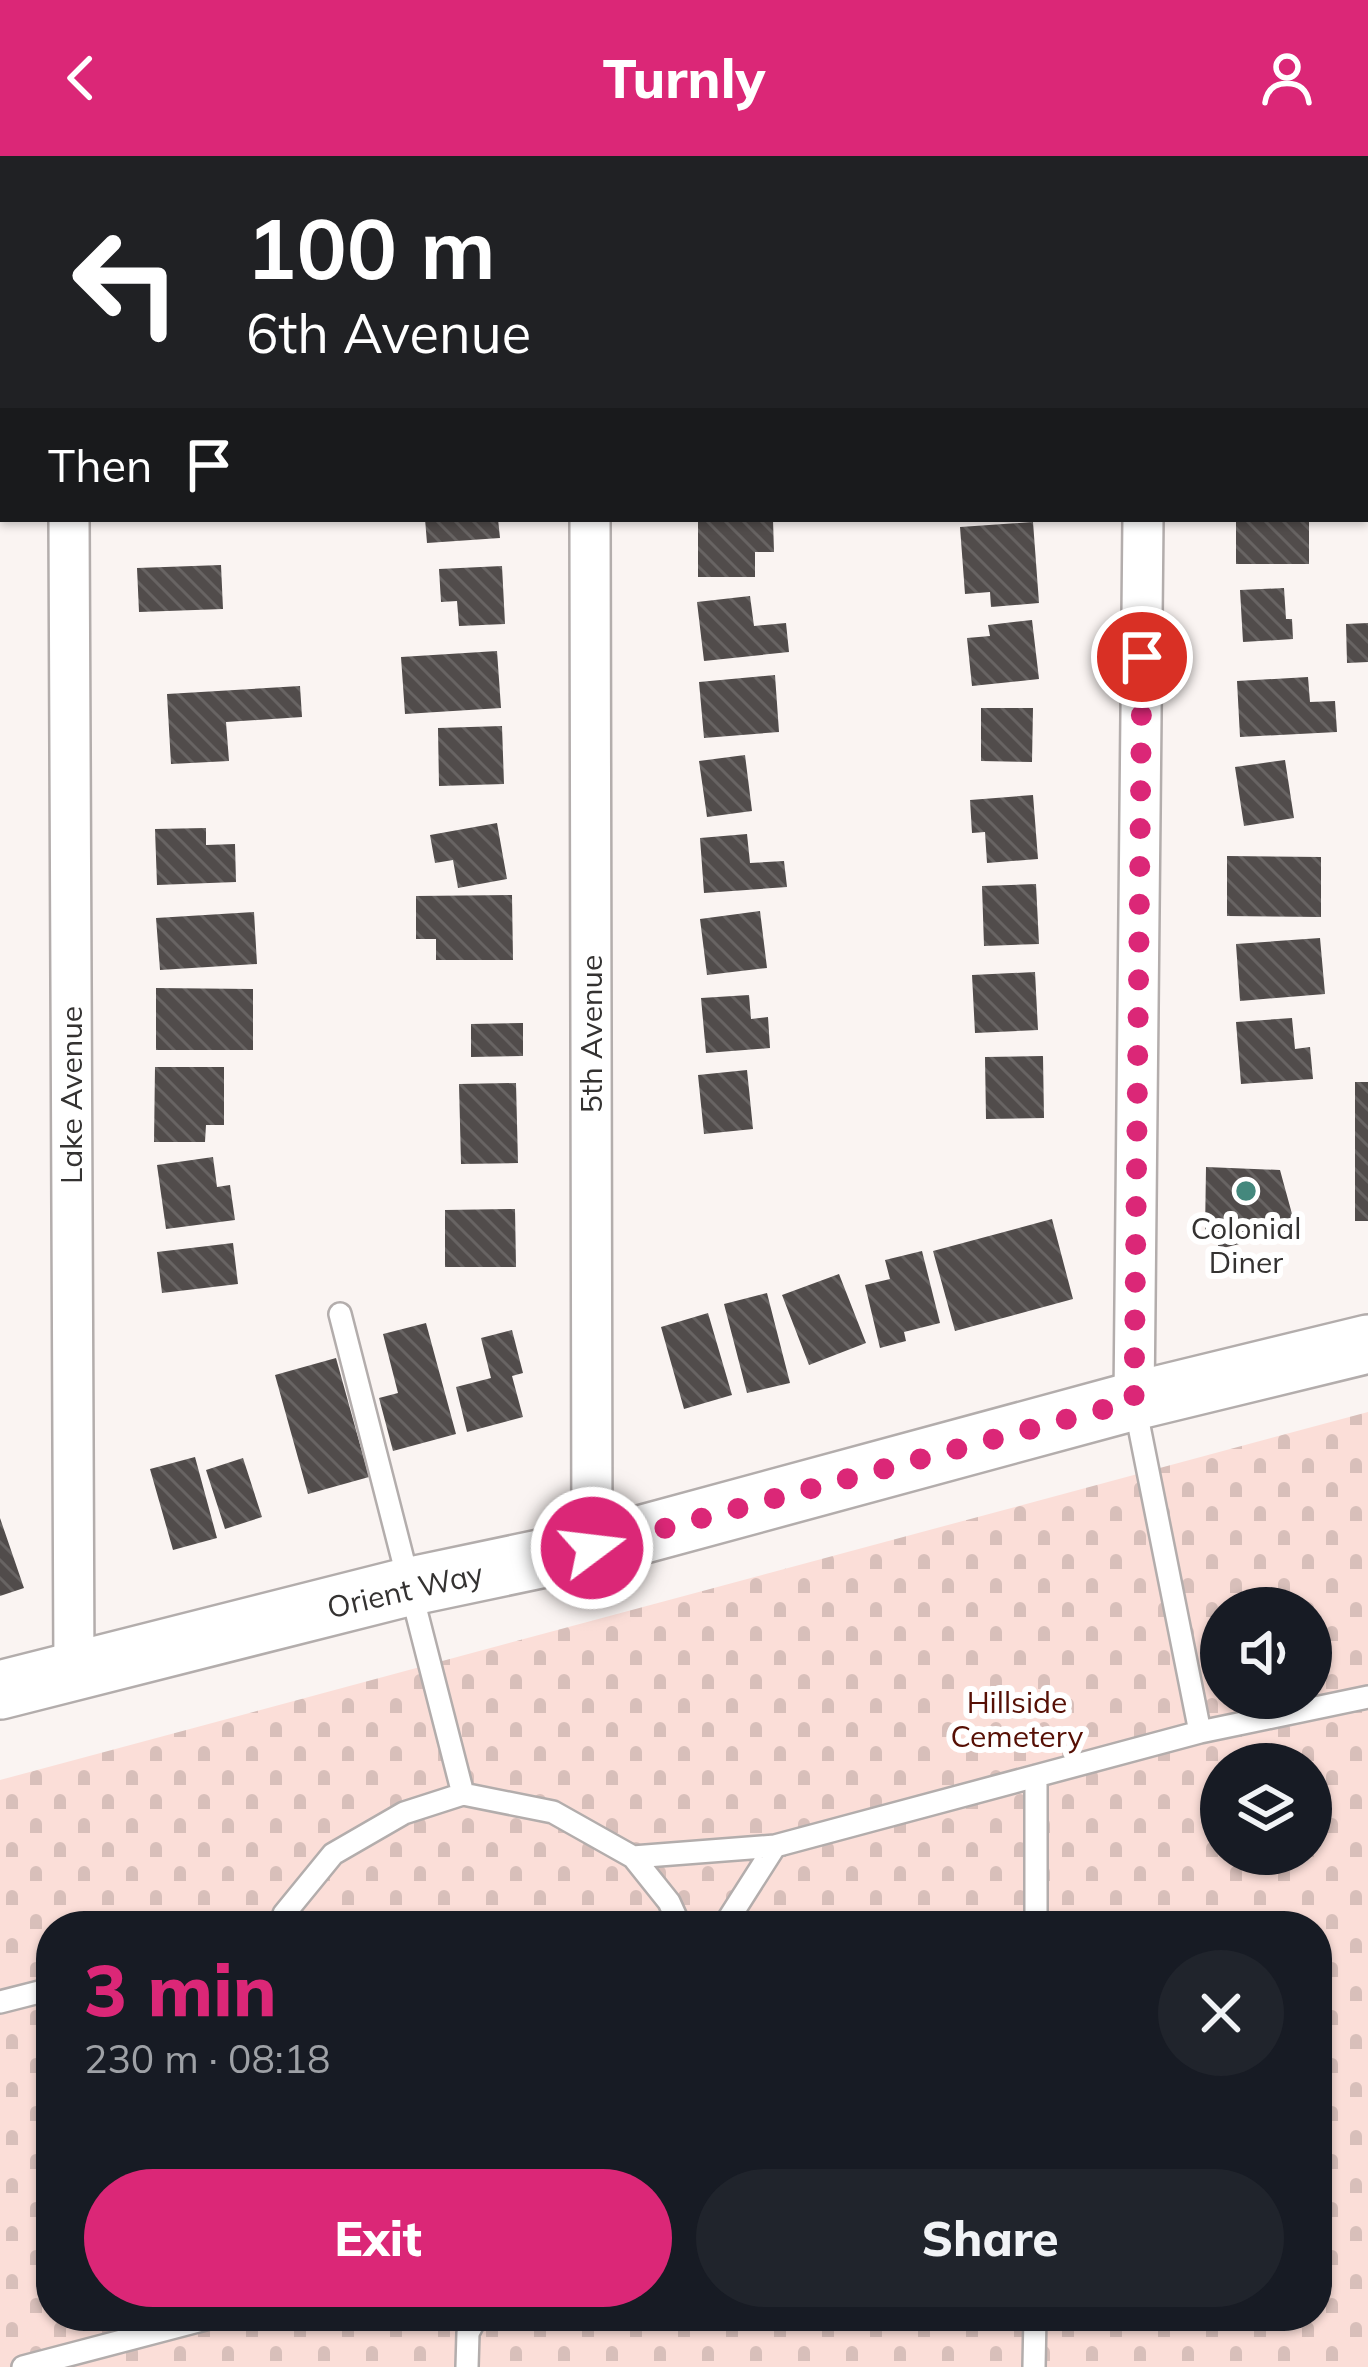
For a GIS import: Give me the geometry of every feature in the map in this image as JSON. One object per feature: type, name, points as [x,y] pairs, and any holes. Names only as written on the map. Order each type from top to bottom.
[{"type":"street","name":"Lake Avenue","points":[[69,522],[74,1671]]},
{"type":"street","name":"5th Avenue","points":[[590,522],[592,1548]]},
{"type":"street","points":[[1134,1401],[1143,522]]},
{"type":"street","name":"Orient Way","points":[[0,1690],[407,1587],[592,1548],[1134,1401],[1368,1344]]},
{"type":"lane","points":[[340,1314],[463,1794]]},
{"type":"lane","points":[[1134,1401],[1200,1732]]},
{"type":"lane","points":[[633,1857],[775,1846],[1200,1732],[1368,1697]]},
{"type":"lane","points":[[1036,1776],[1036,1911]]},
{"type":"lane","points":[[286,1911],[333,1854],[404,1814],[463,1794],[553,1812],[633,1857],[673,1911]]},
{"type":"lane","points":[[734,1911],[775,1846]]},
{"type":"lane","points":[[0,2002],[36,1993]]},
{"type":"lane","points":[[23,2367],[160,2331]]},
{"type":"lane","points":[[467,2367],[469,2331]]},
{"type":"lane","points":[[1034,2331],[1034,2367]]},
{"type":"green space","name":"Hillside Cemetery","points":[[1368,1412],[1368,2367],[0,2367],[0,1780]]},
{"type":"building","points":[[425,522],[498,522],[500,538],[427,543]]},
{"type":"building","points":[[698,522],[773,522],[774,552],[755,552],[755,577],[698,577]]},
{"type":"building","points":[[1033,522],[1039,603],[991,607],[990,592],[965,594],[960,527]]},
{"type":"building","points":[[1236,522],[1309,522],[1309,564],[1236,564]]},
{"type":"building","points":[[221,565],[223,609],[139,612],[137,568]]},
{"type":"building","points":[[502,566],[505,624],[459,626],[457,601],[441,602],[439,569]]},
{"type":"building","points":[[1284,588],[1293,639],[1243,642],[1240,590]]},
{"type":"building","points":[[750,596],[754,626],[786,623],[789,652],[704,661],[697,602]]},
{"type":"building","points":[[1032,620],[1039,679],[972,686],[967,638],[990,636],[988,625]]},
{"type":"building","points":[[1368,623],[1368,662],[1347,663],[1346,624]]},
{"type":"building","points":[[497,651],[501,708],[405,714],[401,657]]},
{"type":"building","points":[[775,675],[779,732],[704,738],[699,682]]},
{"type":"building","points":[[1308,677],[1310,702],[1335,701],[1337,732],[1240,737],[1237,681]]},
{"type":"building","points":[[300,686],[302,717],[226,722],[229,761],[171,764],[167,694]]},
{"type":"building","points":[[981,708],[1033,708],[1032,762],[981,761]]},
{"type":"building","points":[[502,726],[504,784],[439,786],[438,728]]},
{"type":"building","points":[[745,755],[752,811],[707,817],[699,761]]},
{"type":"building","points":[[1285,760],[1294,818],[1244,826],[1235,767]]},
{"type":"building","points":[[1033,795],[1038,859],[987,863],[985,832],[972,833],[970,800]]},
{"type":"building","points":[[497,823],[507,879],[458,888],[453,860],[435,863],[430,835]]},
{"type":"building","points":[[206,828],[206,845],[235,844],[236,882],[157,885],[155,829]]},
{"type":"building","points":[[747,834],[750,863],[784,861],[787,887],[704,893],[700,838]]},
{"type":"building","points":[[1227,856],[1321,857],[1321,917],[1227,916]]},
{"type":"building","points":[[1036,884],[1039,944],[984,946],[982,886]]},
{"type":"building","points":[[512,895],[513,960],[436,960],[436,939],[416,939],[416,896]]},
{"type":"building","points":[[760,911],[767,968],[707,975],[700,919]]},
{"type":"building","points":[[254,912],[257,964],[160,970],[156,918]]},
{"type":"building","points":[[1320,938],[1325,994],[1240,1001],[1236,944]]},
{"type":"building","points":[[1035,972],[1038,1030],[975,1033],[972,975]]},
{"type":"building","points":[[156,988],[253,989],[253,1050],[156,1050]]},
{"type":"building","points":[[749,995],[751,1019],[768,1017],[770,1048],[706,1053],[701,998]]},
{"type":"building","points":[[1292,1018],[1295,1049],[1310,1047],[1313,1079],[1241,1084],[1236,1022]]},
{"type":"building","points":[[523,1023],[523,1056],[471,1057],[471,1024]]},
{"type":"building","points":[[1043,1056],[1044,1118],[986,1119],[985,1057]]},
{"type":"building","points":[[155,1067],[224,1067],[224,1125],[206,1125],[205,1142],[154,1142]]},
{"type":"building","points":[[747,1070],[753,1129],[704,1134],[698,1075]]},
{"type":"building","points":[[1355,1082],[1368,1082],[1368,1221],[1355,1221]]},
{"type":"building","points":[[516,1083],[518,1163],[461,1164],[459,1084]]},
{"type":"building","points":[[213,1157],[217,1187],[230,1185],[235,1220],[166,1229],[157,1165]]},
{"type":"building","name":"Colonial Diner","points":[[1206,1167],[1280,1170],[1301,1229],[1219,1249],[1214,1230],[1205,1233]]},
{"type":"building","points":[[515,1209],[516,1267],[445,1267],[445,1210]]},
{"type":"building","points":[[1052,1219],[1073,1299],[955,1331],[933,1251]]},
{"type":"building","points":[[233,1243],[238,1284],[162,1293],[157,1252]]},
{"type":"building","points":[[922,1251],[940,1323],[904,1332],[906,1341],[880,1348],[865,1285],[890,1279],[885,1260]]},
{"type":"building","points":[[839,1274],[866,1343],[809,1365],[782,1295]]},
{"type":"building","points":[[767,1293],[790,1383],[747,1393],[724,1304]]},
{"type":"building","points":[[708,1313],[732,1395],[684,1409],[661,1327]]},
{"type":"building","points":[[426,1323],[456,1434],[393,1451],[379,1398],[398,1393],[383,1334]]},
{"type":"building","points":[[512,1330],[523,1373],[512,1376],[523,1417],[467,1432],[456,1387],[491,1378],[481,1338]]},
{"type":"building","points":[[336,1358],[369,1477],[308,1494],[275,1375]]},
{"type":"building","points":[[195,1457],[217,1538],[173,1550],[150,1469]]},
{"type":"building","points":[[243,1458],[262,1517],[225,1529],[206,1470]]},
{"type":"building","points":[[0,1518],[24,1588],[0,1596]]},
{"type":"place","name":"Colonial Diner","points":[[1246,1191]]},
{"type":"route","points":[[592,1548],[1134,1401],[1142,657]]}]
